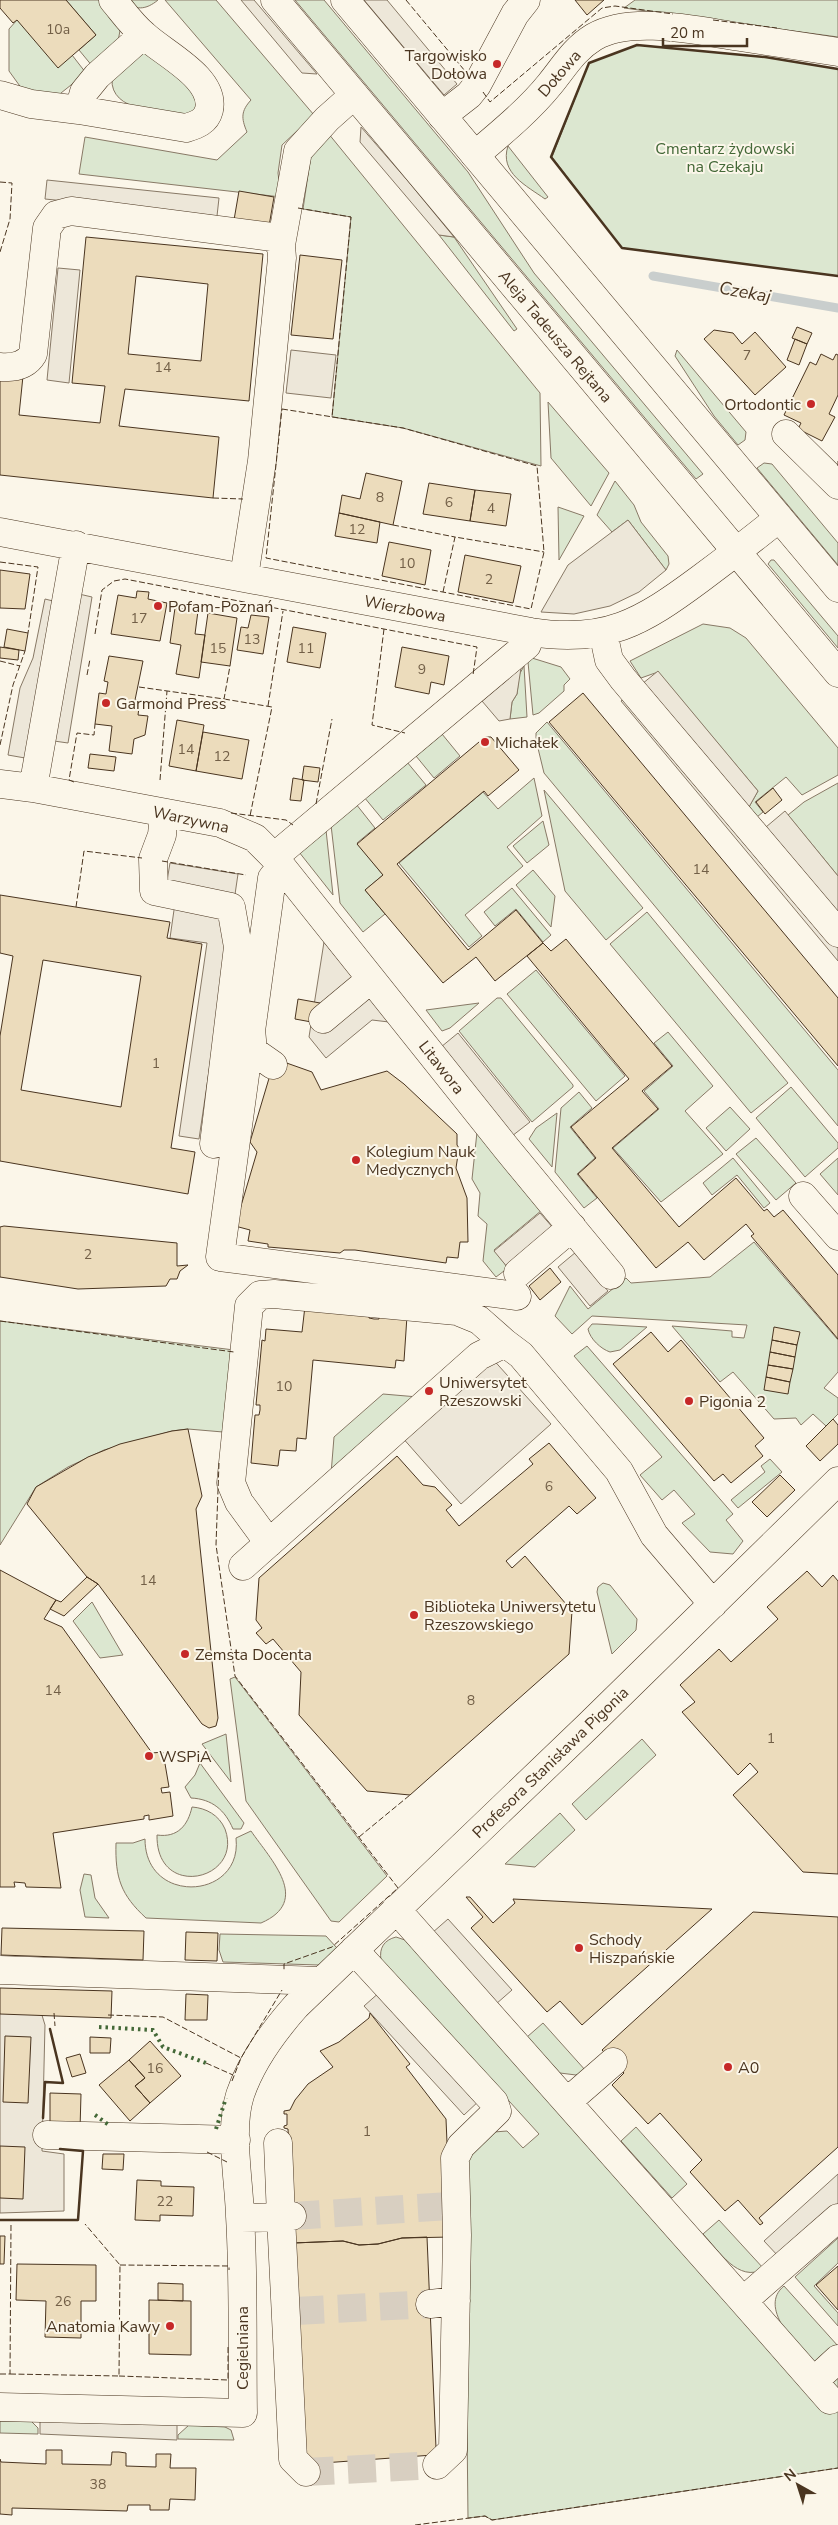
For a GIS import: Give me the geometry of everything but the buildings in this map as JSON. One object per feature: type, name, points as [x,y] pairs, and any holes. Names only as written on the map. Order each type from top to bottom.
[{"type":"street","points":[[0,95],[31,104],[186,128],[199,125],[208,115],[210,105],[208,93],[201,80],[143,35],[113,0]]},
{"type":"street","name":"Aleja Tadeusza Rejtana","points":[[274,0],[838,673]]},
{"type":"street","points":[[345,0],[838,588]]},
{"type":"street","points":[[442,116],[469,95],[477,85],[515,14],[526,0]]},
{"type":"street","name":"Dołowa","points":[[475,155],[550,85],[567,60],[580,48],[595,37],[620,28],[646,26],[681,29],[838,52]]},
{"type":"street","points":[[79,110],[84,92],[143,35]]},
{"type":"street","points":[[244,577],[262,461],[282,258],[281,245],[298,151],[327,119],[354,95]]},
{"type":"street","points":[[0,367],[19,366],[29,361],[33,354],[47,228],[56,215],[70,211],[272,237],[281,245]]},
{"type":"street","points":[[786,434],[838,485]]},
{"type":"street","name":"Wierzbowa","points":[[0,532],[531,632],[569,635],[602,632],[621,627],[651,614],[779,518]]},
{"type":"street","points":[[33,788],[76,545]]},
{"type":"street","points":[[531,632],[528,645],[278,862],[272,878],[220,1257],[518,1284],[572,1227]]},
{"type":"street","points":[[602,632],[609,660],[623,679],[838,933]]},
{"type":"street","name":"Warzywna","points":[[0,784],[33,788],[220,824],[255,838],[278,862]]},
{"type":"street","points":[[164,813],[162,835],[153,859],[154,891],[231,907],[238,947],[214,1144]]},
{"type":"street","name":"Litawora","points":[[278,862],[611,1275]]},
{"type":"street","points":[[323,1019],[372,979]]},
{"type":"street","points":[[251,1027],[253,1051],[273,1064]]},
{"type":"street","points":[[803,1196],[838,1236]]},
{"type":"street","points":[[269,1543],[239,1502],[231,1483],[249,1306],[260,1294],[457,1311],[479,1320],[521,1355],[619,1470],[654,1535],[713,1604]]},
{"type":"street","points":[[242,1566],[479,1356],[505,1343]]},
{"type":"street","name":"Profesora Stanisława Pigonia","points":[[264,2046],[296,2006],[321,1981],[836,1487]]},
{"type":"street","points":[[396,1909],[822,2390],[838,2359]]},
{"type":"street","points":[[354,1950],[494,2102],[497,2111],[460,2146],[456,2158],[443,2303],[453,2450],[437,2465]]},
{"type":"street","points":[[0,1970],[321,1981]]},
{"type":"street","name":"Cegielniana","points":[[0,2407],[243,2413],[241,2218],[236,2140],[240,2096],[264,2046]]},
{"type":"street","points":[[567,2102],[613,2062]]},
{"type":"street","points":[[47,2135],[236,2140]]},
{"type":"street","points":[[278,2143],[287,2216],[291,2311],[293,2459],[306,2472]]},
{"type":"street","points":[[241,2218],[287,2216]]},
{"type":"street","points":[[743,2301],[838,2218]]},
{"type":"green space","points":[[66,0],[106,0],[121,25],[117,47],[93,67],[79,50],[96,35]]},
{"type":"green space","points":[[124,0],[158,0],[149,6],[141,8],[132,6]]},
{"type":"green space","points":[[165,0],[216,0],[314,115],[282,145],[278,173],[281,197],[79,174],[85,137],[217,160],[247,132],[243,115],[245,108],[251,100]]},
{"type":"green space","points":[[295,0],[324,0],[468,172],[534,273],[703,474],[696,479]]},
{"type":"green space","points":[[635,0],[838,0],[838,37],[624,8]]},
{"type":"green space","points":[[17,20],[72,55],[86,73],[56,97],[22,89],[9,71],[9,29]]},
{"type":"green space","name":"Cmentarz żydowski na Czekaju","points":[[637,45],[765,57],[838,69],[838,276],[622,248],[552,157],[589,63]]},
{"type":"green space","points":[[141,53],[146,53],[199,92],[195,110],[185,116],[151,111],[128,104],[119,98],[114,90],[112,79]]},
{"type":"green space","points":[[328,133],[540,393],[541,466],[403,428],[332,417],[351,217],[303,209],[312,148]]},
{"type":"green space","points":[[508,146],[548,197],[545,199],[516,178],[507,164]]},
{"type":"green space","points":[[439,235],[454,237],[517,329],[514,331]]},
{"type":"green space","points":[[677,350],[746,432],[745,440],[738,445],[714,416],[675,356]]},
{"type":"green space","points":[[548,402],[609,473],[591,506],[551,458]]},
{"type":"green space","points":[[764,463],[772,464],[838,543],[838,565],[757,468]]},
{"type":"green space","points":[[615,481],[634,505],[641,522],[668,556],[669,564],[666,570],[628,520],[612,532],[597,515]]},
{"type":"green space","points":[[558,507],[584,516],[559,560]]},
{"type":"green space","points":[[771,560],[774,560],[838,636],[838,648],[768,564]]},
{"type":"green space","points":[[703,624],[730,628],[746,638],[838,748],[838,775],[802,795],[786,777],[755,802],[763,812],[757,817],[749,807],[758,791],[658,672],[641,678],[630,661]]},
{"type":"green space","points":[[532,658],[561,667],[570,679],[564,685],[564,691],[539,713],[533,715],[528,662]]},
{"type":"green space","points":[[524,666],[527,717],[510,719],[512,702],[517,694],[519,675]]},
{"type":"green space","points":[[547,722],[838,1070],[838,1126],[544,773],[536,733]]},
{"type":"green space","points":[[442,734],[460,756],[434,778],[416,756]]},
{"type":"green space","points":[[407,762],[426,785],[383,820],[364,797]]},
{"type":"green space","points":[[534,778],[542,816],[507,847],[523,866],[465,915],[482,936],[469,947],[399,863],[483,792],[498,809]]},
{"type":"green space","points":[[838,783],[838,876],[788,815],[804,802]]},
{"type":"green space","points":[[544,790],[643,908],[606,940],[565,891]]},
{"type":"green space","points":[[356,804],[375,828],[357,843],[383,875],[365,890],[385,914],[363,932],[340,903],[331,825]]},
{"type":"green space","points":[[543,821],[549,845],[527,863],[513,846]]},
{"type":"green space","points":[[326,830],[333,895],[299,852]]},
{"type":"green space","points":[[533,870],[555,896],[551,927],[516,885]]},
{"type":"green space","points":[[512,888],[551,935],[543,942],[516,909],[495,926],[484,912]]},
{"type":"green space","points":[[647,912],[788,1083],[751,1113],[610,944]]},
{"type":"green space","points":[[536,970],[625,1076],[596,1101],[507,994]]},
{"type":"green space","points":[[497,998],[501,998],[573,1085],[532,1122],[459,1031]]},
{"type":"green space","points":[[479,1003],[450,1028],[442,1031],[426,1010]]},
{"type":"green space","points":[[668,1032],[713,1086],[685,1111],[723,1154],[661,1202],[613,1148],[659,1109],[644,1091],[673,1066],[654,1043]]},
{"type":"green space","points":[[791,1087],[838,1143],[838,1148],[805,1177],[756,1118]]},
{"type":"green space","points":[[579,1092],[592,1108],[570,1127],[595,1158],[577,1174],[597,1198],[584,1208],[555,1172],[561,1108]]},
{"type":"green space","points":[[730,1107],[750,1129],[726,1151],[706,1128]]},
{"type":"green space","points":[[557,1113],[552,1167],[529,1139],[536,1128]]},
{"type":"green space","points":[[477,1132],[542,1210],[494,1250],[508,1268],[496,1277],[483,1261],[487,1224],[478,1216],[480,1193],[472,1179]]},
{"type":"green space","points":[[756,1138],[796,1183],[776,1200],[736,1154]]},
{"type":"green space","points":[[733,1158],[770,1203],[764,1208],[737,1175],[712,1195],[703,1183]]},
{"type":"green space","points":[[838,1158],[838,1195],[820,1174]]},
{"type":"green space","points":[[754,1242],[838,1340],[838,1372],[824,1388],[838,1398],[838,1414],[826,1426],[813,1414],[801,1425],[796,1418],[774,1419],[733,1372],[720,1382],[672,1326],[732,1331],[732,1337],[744,1338],[747,1325],[592,1316],[572,1334],[555,1316],[570,1286],[588,1309],[626,1278],[631,1283],[710,1277]]},
{"type":"green space","points":[[0,1321],[234,1350],[223,1432],[188,1429],[172,1431],[104,1450],[68,1467],[36,1487],[0,1545]]},
{"type":"green space","points":[[592,1324],[647,1327],[620,1350],[610,1352],[593,1340],[588,1329]]},
{"type":"green space","points":[[587,1346],[733,1514],[726,1520],[743,1541],[733,1554],[710,1552],[682,1523],[695,1514],[674,1490],[662,1500],[640,1475],[662,1457],[574,1356]]},
{"type":"green space","points":[[383,1394],[418,1397],[331,1474],[334,1437]]},
{"type":"green space","points":[[770,1459],[782,1472],[738,1508],[731,1500],[765,1472],[761,1466]]},
{"type":"green space","points":[[603,1583],[610,1585],[637,1619],[636,1630],[612,1654],[597,1592],[598,1587]]},
{"type":"green space","points":[[92,1602],[123,1655],[100,1658],[73,1621]]},
{"type":"green space","points":[[235,1677],[387,1876],[339,1922],[331,1921],[246,1801],[230,1679]]},
{"type":"green space","points":[[226,1734],[231,1782],[202,1744]]},
{"type":"green space","points":[[642,1739],[656,1755],[586,1820],[572,1804]]},
{"type":"green space","points":[[200,1763],[244,1823],[241,1829],[233,1829],[222,1811],[211,1803],[191,1798],[185,1787],[195,1775]]},
{"type":"green space","points":[[192,1807],[202,1809],[216,1816],[225,1829],[227,1847],[222,1861],[212,1871],[198,1876],[183,1876],[170,1869],[160,1856],[157,1835],[171,1834],[181,1829],[188,1819]]},
{"type":"green space","points":[[560,1813],[575,1830],[535,1867],[505,1864]]},
{"type":"green space","points":[[251,1831],[276,1867],[283,1880],[286,1892],[284,1903],[276,1914],[261,1923],[146,1918],[137,1910],[121,1885],[118,1876],[116,1843],[133,1843],[145,1839],[149,1861],[160,1876],[176,1884],[193,1887],[210,1883],[225,1874],[234,1859],[236,1838]]},
{"type":"green space","points":[[84,1874],[91,1875],[95,1898],[109,1918],[85,1917],[80,1890]]},
{"type":"green space","points":[[220,1934],[326,1936],[337,1948],[319,1965],[223,1962],[219,1950]]},
{"type":"green space","points":[[396,1937],[405,1940],[827,2408],[831,2386],[838,2369],[838,2468],[492,2520],[485,2516],[468,2518],[465,2241],[467,2159],[494,2132],[507,2131],[523,2148],[539,2134],[381,1960],[383,1945],[388,1940]]},
{"type":"green space","points":[[543,2023],[586,2071],[576,2075],[560,2073],[527,2037]]},
{"type":"green space","points":[[636,2127],[687,2184],[672,2198],[621,2141]]},
{"type":"green space","points":[[719,2220],[764,2269],[746,2272],[737,2269],[722,2256],[703,2234]]},
{"type":"green space","points":[[838,2238],[838,2263],[814,2286],[838,2313],[838,2326],[795,2277]]},
{"type":"green space","points":[[784,2286],[838,2346],[823,2361],[810,2362],[782,2325],[777,2315],[775,2304],[777,2295]]},
{"type":"green space","points":[[0,2421],[31,2421],[38,2428],[38,2434],[0,2433]]},
{"type":"green space","points":[[189,2425],[225,2427],[231,2430],[234,2440],[178,2439],[178,2435]]},
{"type":"shaded area","points":[[241,0],[254,0],[317,74],[302,73]]},
{"type":"shaded area","points":[[364,0],[387,0],[457,84],[444,95]]},
{"type":"shaded area","points":[[361,127],[454,237],[439,235],[360,142]]},
{"type":"shaded area","points":[[47,180],[219,198],[217,216],[45,199]]},
{"type":"shaded area","points":[[58,268],[80,270],[69,383],[47,380]]},
{"type":"shaded area","points":[[291,350],[336,355],[331,398],[286,393]]},
{"type":"shaded area","points":[[628,520],[666,570],[639,592],[610,606],[574,614],[541,612],[568,565]]},
{"type":"shaded area","points":[[79,594],[92,597],[68,743],[54,741]]},
{"type":"shaded area","points":[[45,599],[53,601],[25,758],[8,755],[20,688],[33,658]]},
{"type":"shaded area","points":[[521,668],[517,694],[512,702],[510,719],[499,721],[482,701]]},
{"type":"shaded area","points":[[658,671],[758,791],[749,807],[766,827],[785,811],[838,876],[838,961],[621,701]]},
{"type":"shaded area","points":[[170,863],[238,874],[199,1139],[179,1136],[207,943],[170,938],[177,889],[166,887]]},
{"type":"shaded area","points":[[324,942],[389,1022],[372,1020],[326,1058],[309,1037]]},
{"type":"shaded area","points":[[458,1033],[530,1122],[512,1136],[441,1047]]},
{"type":"shaded area","points":[[540,1213],[554,1229],[508,1268],[494,1251]]},
{"type":"shaded area","points":[[576,1252],[608,1291],[590,1306],[558,1267]]},
{"type":"shaded area","points":[[490,1356],[551,1424],[461,1504],[401,1436]]},
{"type":"shaded area","points":[[448,1919],[512,1990],[496,2004],[432,1933]]},
{"type":"shaded area","points":[[381,1991],[481,2099],[464,2115],[364,2006]]},
{"type":"shaded area","points":[[0,2011],[41,2012],[45,2025],[42,2151],[64,2154],[64,2211],[0,2213]]},
{"type":"shaded area","points":[[838,2174],[838,2205],[780,2258],[764,2241]]},
{"type":"shaded area","points":[[40,2418],[177,2424],[177,2440],[40,2434]]},
{"type":"waterway","name":"Czekaj","points":[[653,276],[838,308]]},
{"type":"tunnel","points":[[292,2216],[450,2206]]},
{"type":"tunnel","points":[[296,2311],[430,2304]]},
{"type":"tunnel","points":[[306,2472],[437,2465]]},
{"type":"hedge","points":[[99,2027],[153,2030],[163,2047],[206,2063]]},
{"type":"hedge","points":[[216,2129],[226,2098]]},
{"type":"hedge","points":[[95,2115],[109,2125]]},
{"type":"fence","points":[[406,0],[470,77]]},
{"type":"fence","points":[[483,92],[490,102],[602,8],[615,6],[673,14]]},
{"type":"fence","points":[[713,20],[777,28]]},
{"type":"fence","points":[[0,182],[12,183],[10,219],[0,252]]},
{"type":"fence","points":[[298,208],[351,217],[332,417]]},
{"type":"fence","points":[[282,409],[403,428],[537,466],[544,552],[531,609],[266,558],[282,409]]},
{"type":"fence","points":[[838,461],[838,466]]},
{"type":"fence","points":[[213,498],[243,499]]},
{"type":"fence","points":[[393,525],[455,537]]},
{"type":"fence","points":[[443,592],[455,537],[544,552]]},
{"type":"fence","points":[[0,562],[38,567],[28,633]]},
{"type":"fence","points":[[95,634],[102,590],[114,581],[125,579],[477,647],[473,675]]},
{"type":"fence","points":[[268,706],[283,611]]},
{"type":"fence","points":[[384,629],[372,725],[405,733]]},
{"type":"fence","points":[[0,745],[13,685],[25,651]]},
{"type":"fence","points":[[87,675],[90,659]]},
{"type":"fence","points":[[0,661],[20,666]]},
{"type":"fence","points":[[139,687],[224,699],[230,666]]},
{"type":"fence","points":[[160,780],[167,691]]},
{"type":"fence","points":[[224,699],[272,707],[250,816]]},
{"type":"fence","points":[[316,804],[332,719]]},
{"type":"fence","points":[[74,782],[69,780],[77,733],[94,735],[95,724]]},
{"type":"fence","points":[[231,813],[286,820],[293,825]]},
{"type":"fence","points":[[76,907],[84,851],[142,858]]},
{"type":"fence","points":[[162,861],[246,875]]},
{"type":"fence","points":[[0,1321],[234,1352]]},
{"type":"fence","points":[[219,1463],[216,1545],[235,1676],[398,1888],[332,1947],[284,1964],[284,1970]]},
{"type":"fence","points":[[359,1837],[410,1795]]},
{"type":"fence","points":[[108,2015],[163,2017],[241,2058],[282,1990]]},
{"type":"fence","points":[[54,2013],[55,2026]]},
{"type":"fence","points":[[232,2081],[241,2058]]},
{"type":"fence","points":[[206,2063],[233,2075]]},
{"type":"fence","points":[[207,2152],[227,2162]]},
{"type":"fence","points":[[10,2374],[119,2376],[120,2265],[85,2224]]},
{"type":"fence","points":[[0,2374],[10,2374],[11,2225]]},
{"type":"fence","points":[[120,2265],[229,2266],[229,2270]]},
{"type":"fence","points":[[119,2376],[228,2380],[228,2345]]},
{"type":"fence","points":[[415,2525],[485,2516],[492,2520],[838,2468]]},
{"type":"wall","points":[[838,69],[765,57],[637,45],[589,63],[551,157],[622,248],[838,276]]},
{"type":"wall","points":[[43,2118],[45,2082],[63,2083],[50,2029]]},
{"type":"wall","points":[[0,2220],[78,2220],[83,2151],[60,2149]]},
{"type":"place","name":"Targowisko Dołowa","points":[[497,64]]},
{"type":"place","name":"Ortodontic","points":[[811,404]]},
{"type":"place","name":"Pofam-Poznań","points":[[158,606]]},
{"type":"place","name":"Garmond Press","points":[[106,703]]},
{"type":"place","name":"Michałek","points":[[485,742]]},
{"type":"place","name":"Kolegium Nauk Medycznych","points":[[356,1160]]},
{"type":"place","name":"Uniwersytet Rzeszowski","points":[[429,1391]]},
{"type":"place","name":"Pigonia 2","points":[[689,1401]]},
{"type":"place","name":"Biblioteka Uniwersytetu Rzeszowskiego","points":[[414,1615]]},
{"type":"place","name":"Zemsta Docenta","points":[[185,1654]]},
{"type":"place","name":"WSPiA","points":[[149,1756]]},
{"type":"place","name":"Schody Hiszpańskie","points":[[579,1948]]},
{"type":"place","name":"A0","points":[[728,2067]]},
{"type":"place","name":"Anatomia Kawy","points":[[170,2326]]}]
